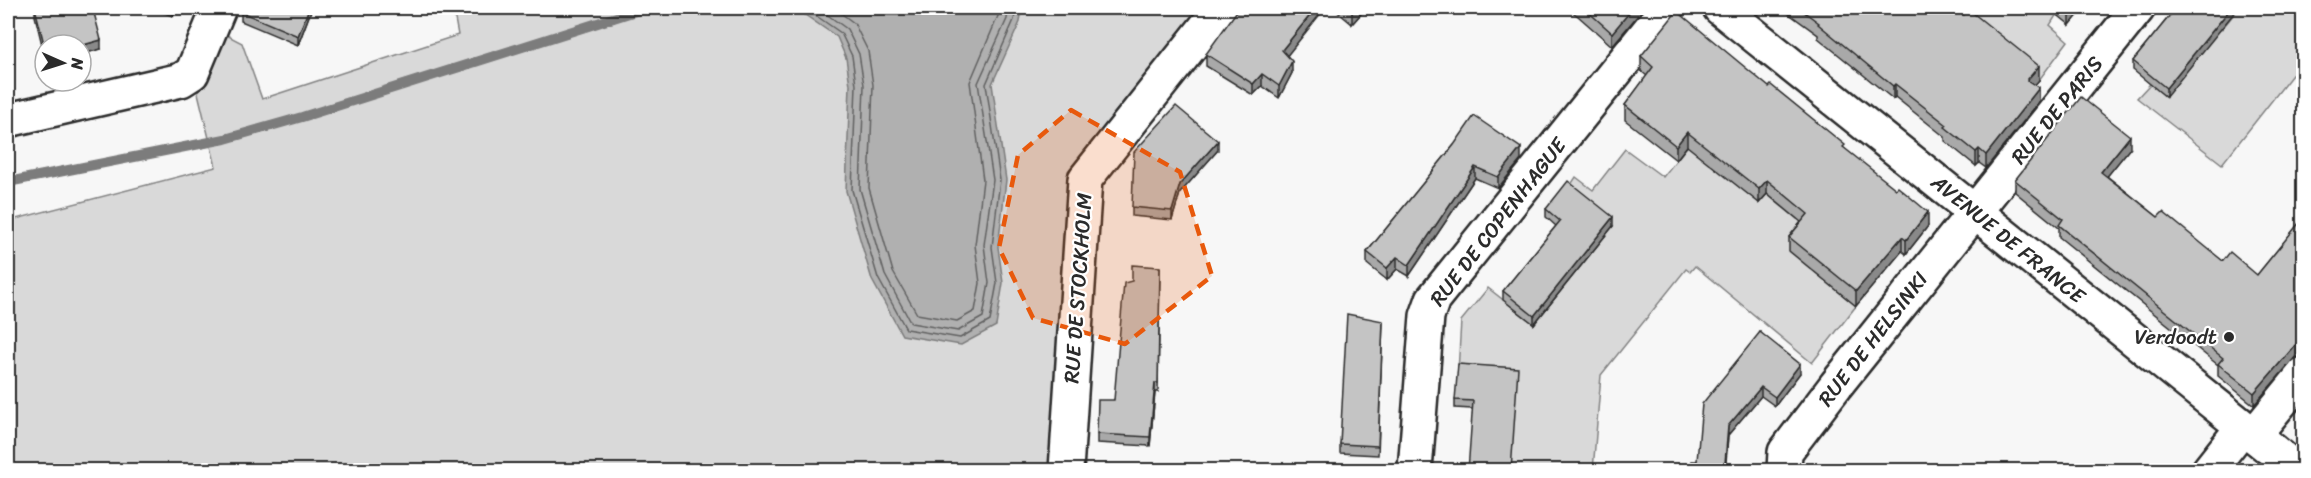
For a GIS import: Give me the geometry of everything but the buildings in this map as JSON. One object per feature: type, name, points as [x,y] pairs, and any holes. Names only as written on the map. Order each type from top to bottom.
[{"type":"street","points":[[8,120],[181,80],[192,74],[219,8]]},
{"type":"street","name":"RUE DE STOCKHOLM","points":[[1066,471],[1085,179],[1221,8]]},
{"type":"street","name":"RUE DE COPENHAGUE","points":[[1415,471],[1427,316],[1433,299],[1667,8]]},
{"type":"street","name":"AVENUE DE FRANCE","points":[[1720,8],[2297,471]]},
{"type":"street","name":"RUE DE PARIS","points":[[1975,212],[2139,8]]},
{"type":"street","name":"RUE DE HELSINKI","points":[[1784,471],[1785,452],[1975,212]]},
{"type":"street","points":[[2209,471],[2304,374]]},
{"type":"highlighted area","points":[[1071,110],[1180,172],[1212,276],[1125,344],[1033,318],[999,248],[1018,155]]},
{"type":"shaded area","points":[[453,8],[1199,8],[1068,171],[1049,470],[8,470],[8,221],[216,167],[198,93],[221,32],[242,43],[262,99],[458,35]]},
{"type":"shaded area","points":[[1923,8],[2049,8],[2057,14],[2050,25],[2068,41],[2039,80],[1968,23]]},
{"type":"shaded area","points":[[2239,8],[2303,8],[2303,61],[2222,164],[2137,98],[2150,84],[2166,96],[2219,28],[2221,30]]},
{"type":"shaded area","points":[[1700,130],[1759,203],[1767,194],[1797,219],[1816,218],[1790,252],[1856,306],[1812,363],[1695,266],[1690,272],[1686,269],[1601,375],[1593,470],[1511,470],[1458,372],[1461,321],[1488,288],[1534,324],[1613,226],[1568,189],[1576,177],[1593,190],[1625,149],[1663,177]]},
{"type":"water","points":[[795,8],[1022,8],[1020,22],[992,84],[1006,180],[998,247],[1003,283],[996,326],[961,345],[902,335],[872,280],[846,191],[850,85],[846,58],[837,37]]},
{"type":"waterway","points":[[8,182],[225,139],[302,117],[645,8]]},
{"type":"place","name":"Verdoodt","points":[[2229,337]]}]
